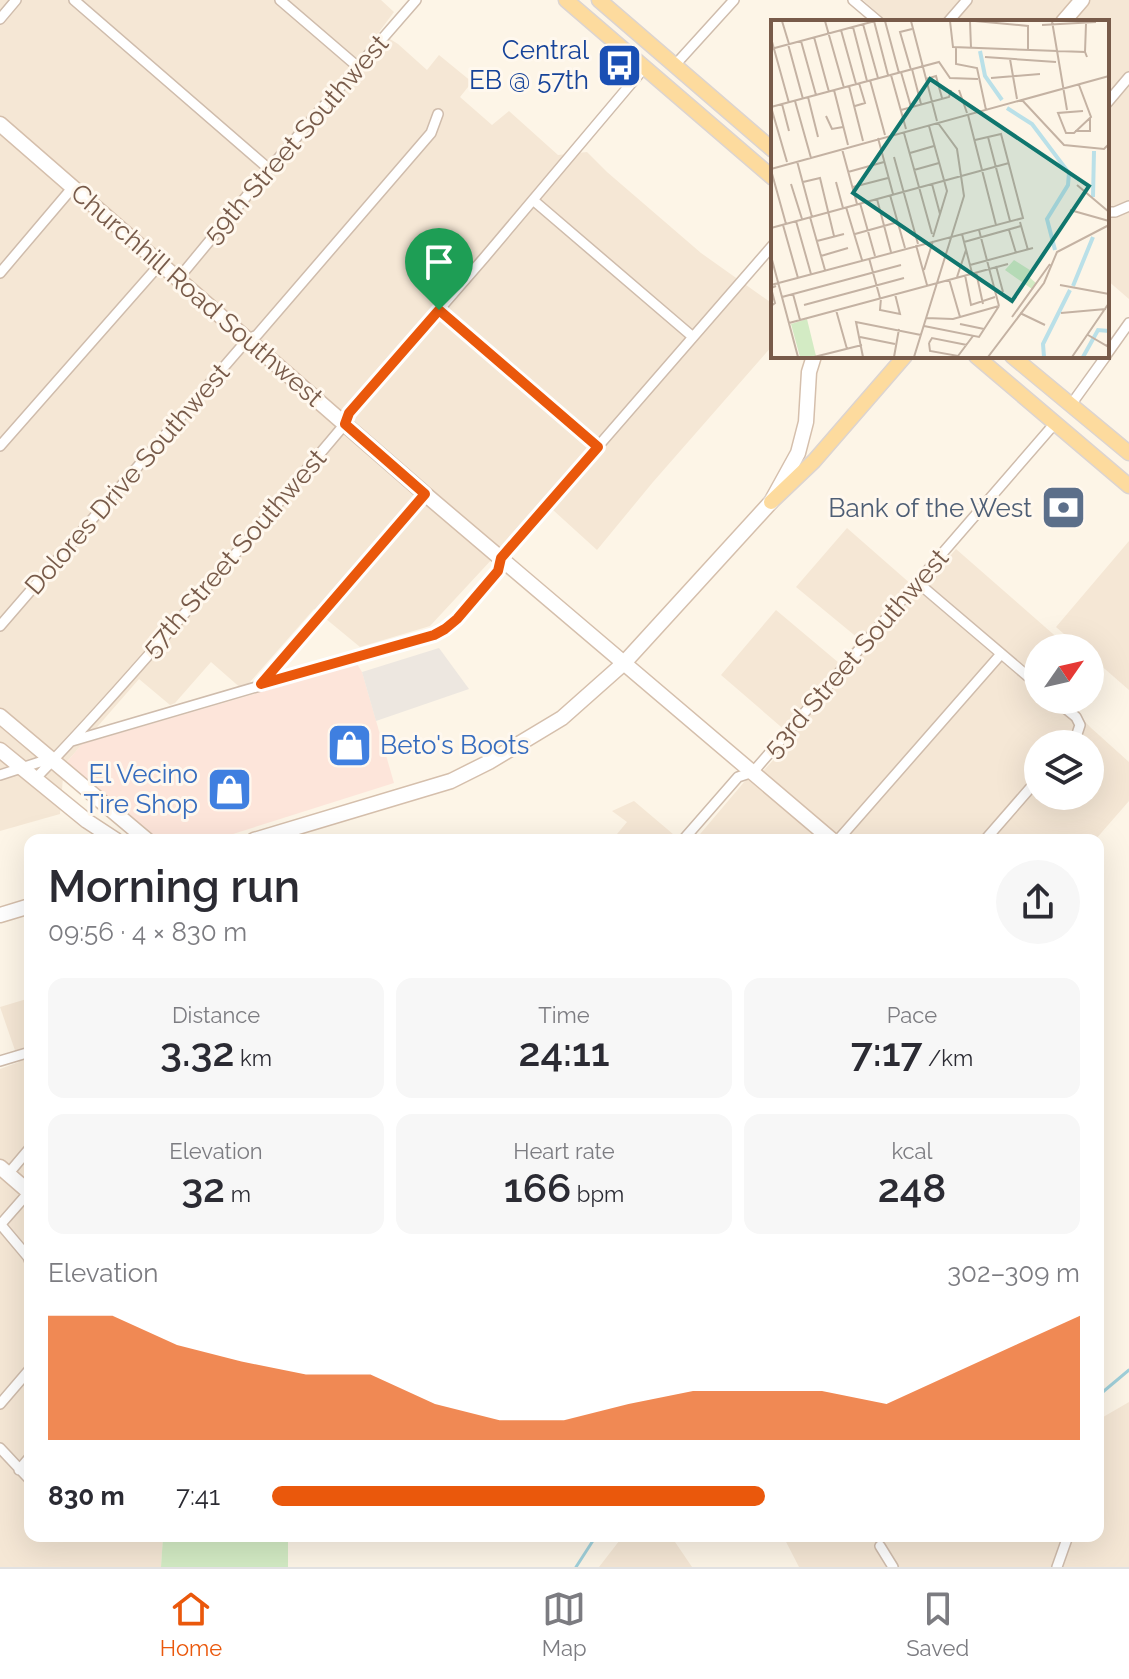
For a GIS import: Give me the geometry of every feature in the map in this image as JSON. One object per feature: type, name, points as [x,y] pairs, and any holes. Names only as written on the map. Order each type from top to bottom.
[{"type":"main road","points":[[566,0],[771,176]]},
{"type":"main road","points":[[599,0],[771,148]]},
{"type":"main road","points":[[771,502],[814,461],[903,358]]},
{"type":"main road","points":[[978,358],[1129,486]]},
{"type":"main road","points":[[1014,358],[1129,453]]},
{"type":"street","points":[[0,19],[16,0]]},
{"type":"street","points":[[74,0],[269,169]]},
{"type":"street","points":[[280,0],[358,67]]},
{"type":"street","name":"59th Street Southwest","points":[[178,279],[416,0]]},
{"type":"street","points":[[675,65],[734,0]]},
{"type":"street","points":[[853,0],[877,20]]},
{"type":"street","points":[[950,20],[967,0]]},
{"type":"street","points":[[1065,20],[1082,0]]},
{"type":"street","name":"57th Street Southwest","points":[[35,779],[72,741],[345,424],[349,413],[645,67]]},
{"type":"street","points":[[1109,101],[1129,77]]},
{"type":"street","name":"Dolores Drive Southwest","points":[[0,626],[431,133],[438,114]]},
{"type":"street","name":"Churchhill Road Southwest","points":[[0,124],[425,494],[828,834]]},
{"type":"street","points":[[0,273],[73,187]]},
{"type":"street","points":[[533,200],[693,337]]},
{"type":"street","points":[[1109,212],[1129,206]]},
{"type":"street","points":[[72,741],[434,635],[445,629],[498,571],[501,558],[771,247]]},
{"type":"street","points":[[0,446],[161,263]]},
{"type":"street","points":[[439,310],[598,447]]},
{"type":"street","points":[[1109,351],[1129,323]]},
{"type":"street","points":[[274,834],[451,781],[562,718],[624,663],[771,502],[798,453],[806,422],[809,372],[813,358]]},
{"type":"street","points":[[1070,406],[1104,358]]},
{"type":"street","name":"53rd Street Southwest","points":[[688,834],[738,777],[753,772],[1056,422]]},
{"type":"street","points":[[0,428],[9,435]]},
{"type":"street","points":[[261,684],[425,494]]},
{"type":"street","points":[[917,582],[1024,673]]},
{"type":"street","points":[[840,834],[1001,654]]},
{"type":"street","points":[[0,716],[140,834]]},
{"type":"street","points":[[0,750],[105,834]]},
{"type":"street","points":[[0,775],[51,760]]},
{"type":"street","points":[[990,834],[1024,795]]},
{"type":"street","points":[[0,915],[24,908]]},
{"type":"street","points":[[0,1061],[24,1054]]},
{"type":"street","points":[[24,1153],[4,1170],[24,1188]]},
{"type":"street","points":[[24,1199],[0,1225],[24,1252]]},
{"type":"street","points":[[0,1404],[24,1376]]},
{"type":"street","points":[[0,1448],[24,1475]]},
{"type":"street","points":[[19,1470],[24,1464]]},
{"type":"street","points":[[1057,1567],[1066,1542]]},
{"type":"street","points":[[880,1546],[893,1567]]},
{"type":"shaded area","points":[[0,0],[381,0],[394,12],[379,32],[427,70],[439,55],[472,82],[460,97],[492,125],[509,111],[558,155],[587,152],[701,253],[771,303],[771,347],[597,550],[542,500],[430,626],[360,647],[314,609],[243,690],[211,662],[170,705],[139,679],[64,765],[60,814],[0,831]]},
{"type":"shaded area","points":[[863,0],[1129,0],[1129,299],[1109,282],[1109,20],[886,20]]},
{"type":"shaded area","points":[[847,528],[920,592],[956,549],[1053,634],[1024,634],[1024,714],[1078,714],[1093,730],[1024,730],[1024,810],[1104,810],[1104,740],[1129,762],[1129,801],[1100,834],[700,834],[745,781],[763,771],[794,738],[721,675],[776,610],[839,663],[859,639],[796,587]]},
{"type":"shaded area","points":[[1129,541],[1129,690],[1104,668],[1104,634],[1064,634],[1056,627]]},
{"type":"shaded area","points":[[439,648],[469,689],[376,721],[362,672]]},
{"type":"shaded area","points":[[357,664],[394,783],[233,834],[143,834],[66,763],[82,744]]},
{"type":"shaded area","points":[[634,801],[673,834],[617,834],[627,822],[612,811]]},
{"type":"shaded area","points":[[24,1000],[24,1542],[163,1542],[161,1567],[0,1567],[0,1069],[19,1062],[0,1007]]},
{"type":"shaded area","points":[[1129,1402],[1129,1567],[799,1567],[786,1542],[1104,1542],[1104,1417]]},
{"type":"shaded area","points":[[618,1542],[675,1542],[692,1567],[599,1567]]},
{"type":"green space","points":[[163,1542],[288,1542],[288,1567],[161,1567]]},
{"type":"waterway","points":[[1104,1391],[1129,1370]]},
{"type":"waterway","points":[[576,1567],[592,1542]]},
{"type":"place","name":"Central EB @ 57th","points":[[620,65]]},
{"type":"place","name":"Bank of the West","points":[[1063,508]]},
{"type":"place","name":"Beto's Boots","points":[[349,745]]},
{"type":"place","name":"El Vecino Tire Shop","points":[[229,789]]},
{"type":"route","points":[[439,310],[598,447],[501,558],[498,571],[445,629],[434,635],[261,684],[425,494],[345,424],[349,413],[439,310]]}]
